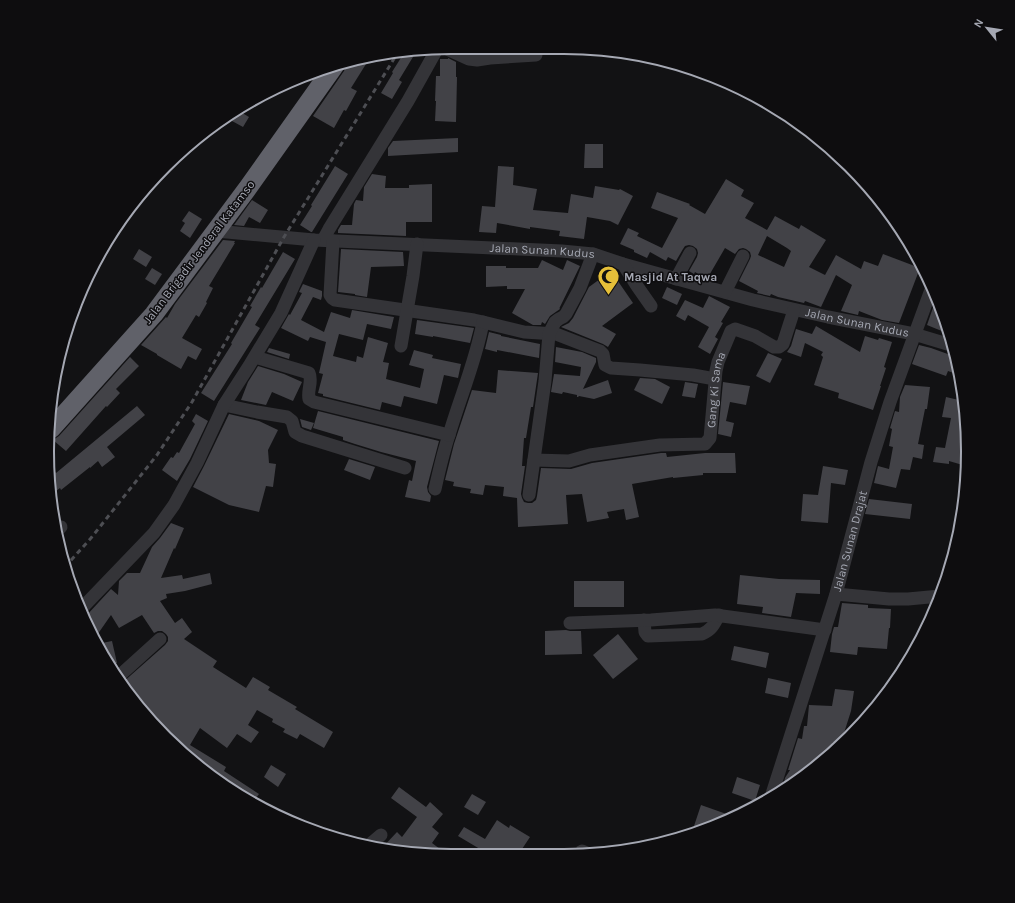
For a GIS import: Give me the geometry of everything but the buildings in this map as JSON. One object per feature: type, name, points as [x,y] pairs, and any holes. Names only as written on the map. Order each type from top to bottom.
[{"type":"highway","name":"Jalan Brigadir Jenderal Katamso","points":[[55,424],[154,314],[329,74]]},
{"type":"street","points":[[458,54],[469,59],[477,60],[536,55]]},
{"type":"street","points":[[85,605],[154,533],[174,505],[197,463],[224,405],[255,357],[329,229],[408,101],[434,55]]},
{"type":"street","name":"Jalan Sunan Kudus","points":[[216,230],[324,240],[562,251],[593,254],[623,264],[753,300],[794,310],[914,334],[945,343]]},
{"type":"street","points":[[324,240],[330,295],[335,300],[407,309],[474,320],[524,332],[556,334],[600,351],[603,354],[605,365],[611,368],[693,375],[715,379]]},
{"type":"street","points":[[401,346],[417,244]]},
{"type":"street","points":[[676,279],[690,253]]},
{"type":"street","points":[[528,495],[545,381],[549,334],[555,322],[566,314],[580,288],[593,254]]},
{"type":"street","points":[[725,292],[743,256]]},
{"type":"street","points":[[623,264],[651,306]]},
{"type":"street","name":"Jalan Sunan Drajat","points":[[773,789],[836,594],[871,462],[890,402],[929,295]]},
{"type":"street","name":"Gang Ki Sama","points":[[534,460],[569,461],[590,455],[660,445],[705,444],[710,438],[715,379],[718,362],[732,330],[734,329],[755,336],[774,347],[779,347],[783,344],[794,310]]},
{"type":"street","points":[[435,489],[449,435],[468,380],[483,322]]},
{"type":"street","points":[[255,357],[309,373],[311,377],[308,394],[309,399],[314,402],[449,435]]},
{"type":"street","points":[[224,405],[257,412],[287,416],[292,421],[295,432],[302,436],[405,468]]},
{"type":"street","points":[[836,594],[889,599],[934,597]]},
{"type":"street","points":[[570,623],[644,620],[715,614],[825,630]]},
{"type":"street","points":[[644,620],[645,632],[648,636],[702,634],[712,629],[719,615]]},
{"type":"street","points":[[122,673],[160,639]]},
{"type":"street","points":[[374,841],[382,835]]},
{"type":"railway","points":[[70,561],[91,538],[157,455],[192,402],[284,237],[394,58]]},
{"type":"place","name":"Masjid At Taqwa","points":[[608,296]]}]
